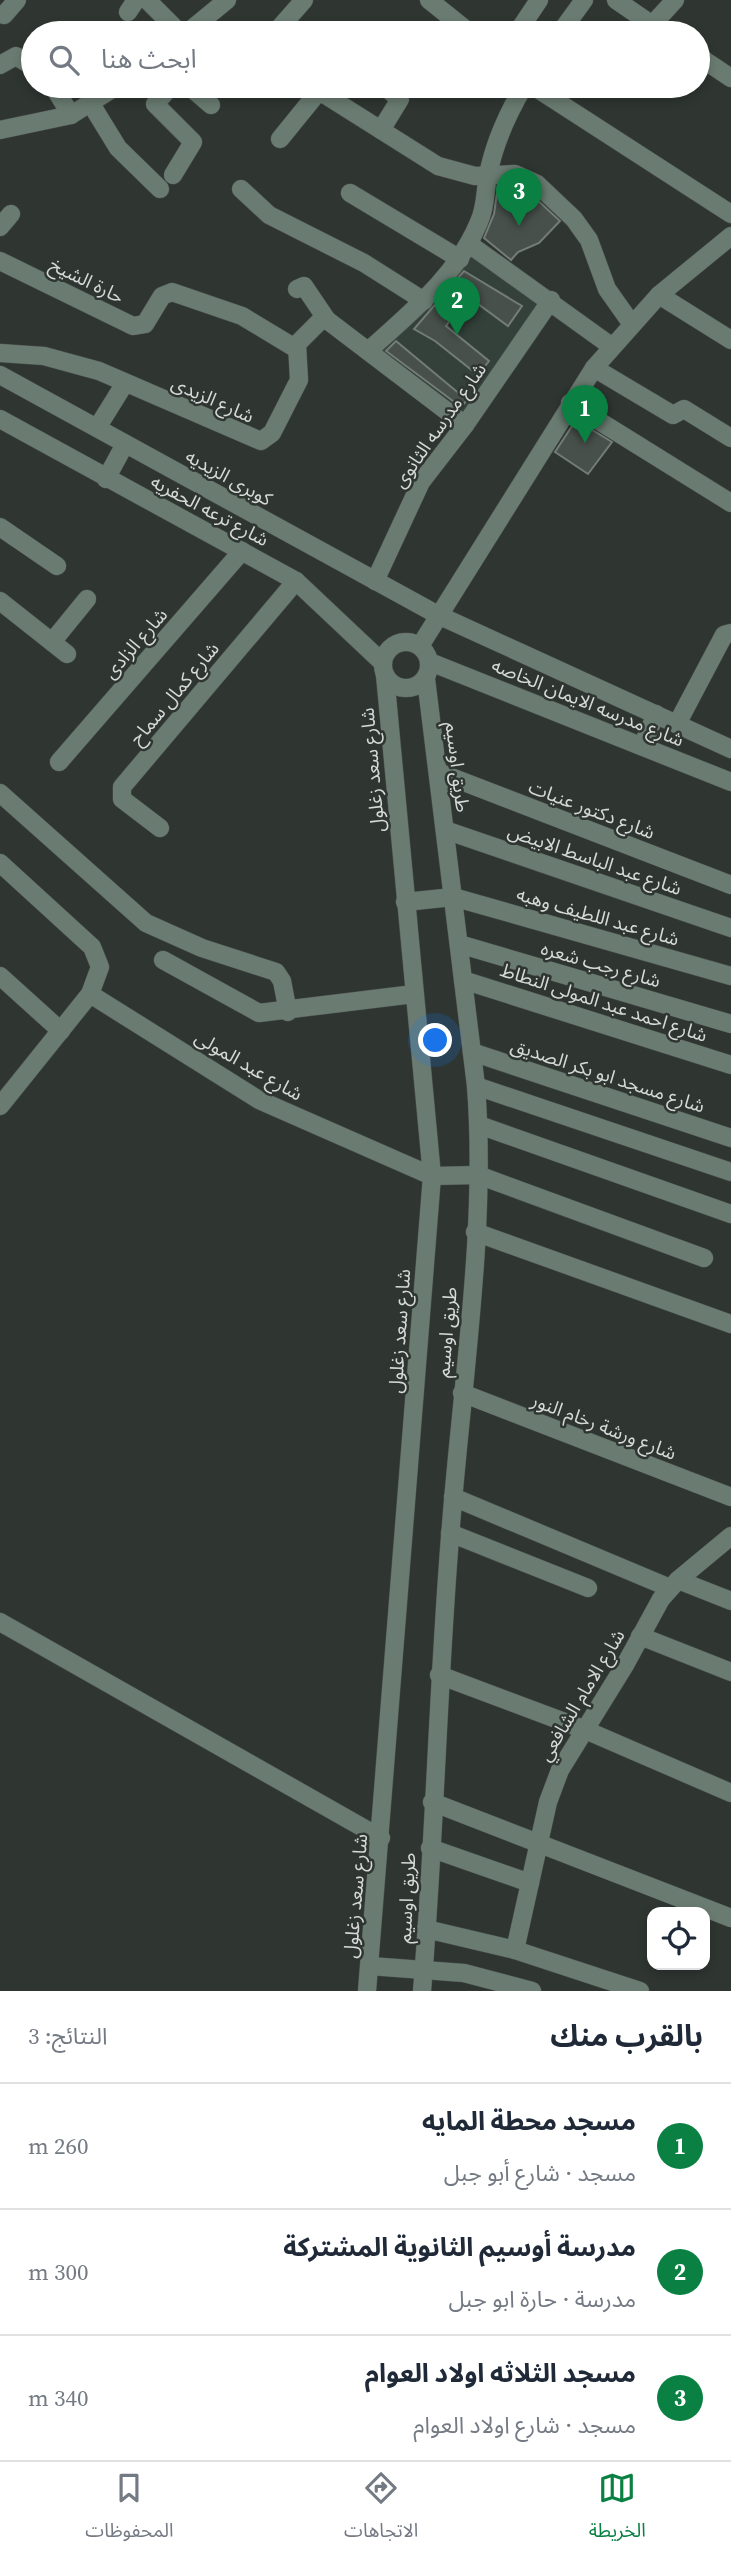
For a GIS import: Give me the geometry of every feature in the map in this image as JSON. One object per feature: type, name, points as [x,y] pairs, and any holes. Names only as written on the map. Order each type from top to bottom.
[{"type":"street","points":[[4,15],[17,0]]},
{"type":"street","points":[[147,0],[168,21]]},
{"type":"street","points":[[202,21],[228,0]]},
{"type":"street","points":[[286,21],[304,0]]},
{"type":"street","points":[[429,0],[455,21]]},
{"type":"street","points":[[524,21],[539,0]]},
{"type":"street","points":[[568,21],[583,0]]},
{"type":"street","points":[[616,0],[646,21]]},
{"type":"street","points":[[663,21],[675,0]]},
{"type":"street","points":[[0,65],[16,56],[21,60]]},
{"type":"street","points":[[710,64],[731,78]]},
{"type":"street","points":[[60,98],[71,115]]},
{"type":"street","points":[[0,130],[71,115],[100,98]]},
{"type":"street","points":[[158,98],[154,103],[193,142],[173,175]]},
{"type":"street","points":[[203,98],[211,105]]},
{"type":"street","points":[[280,139],[313,98]]},
{"type":"street","points":[[330,98],[438,166],[462,174],[515,174],[537,184],[557,201],[589,240],[607,289],[631,323]]},
{"type":"street","points":[[381,130],[399,98]]},
{"type":"street","points":[[368,352],[424,301],[464,251],[480,220],[488,175],[501,133],[518,98]]},
{"type":"street","points":[[552,98],[731,214]]},
{"type":"street","points":[[91,104],[118,148],[160,189]]},
{"type":"street","points":[[241,189],[269,215],[364,263],[424,301]]},
{"type":"street","points":[[350,193],[464,251],[551,300],[611,346]]},
{"type":"street","points":[[420,646],[407,641],[393,646],[384,669],[394,685],[406,688],[419,685],[428,671],[420,646],[594,368],[631,323],[659,295],[728,243]]},
{"type":"street","name":"حارة الشيخ","points":[[0,261],[133,327],[145,324],[162,296],[172,292],[242,316],[295,348]]},
{"type":"street","points":[[297,289],[304,286],[327,320],[465,425]]},
{"type":"street","points":[[659,295],[731,341]]},
{"type":"street","name":"شارع مدرسه الثانوى","points":[[375,581],[421,482],[465,425],[551,300]]},
{"type":"street","points":[[295,348],[320,321],[327,320]]},
{"type":"street","name":"شارع الزيدى","points":[[0,353],[44,356],[72,362],[261,441],[272,433],[299,380],[295,348]]},
{"type":"street","points":[[594,368],[673,415],[684,409],[731,438]]},
{"type":"street","name":"كوبرى الزيديه","points":[[0,375],[438,615]]},
{"type":"street","points":[[97,428],[125,383]]},
{"type":"street","points":[[570,403],[731,503]]},
{"type":"street","name":"شارع ترعه الحفريه","points":[[0,419],[296,581],[384,669]]},
{"type":"street","points":[[106,479],[125,444]]},
{"type":"street","points":[[0,527],[57,566]]},
{"type":"street","name":"شارع الزادى","points":[[59,762],[242,551]]},
{"type":"street","name":"شارع كمال سماح","points":[[160,828],[122,799],[122,787],[296,581]]},
{"type":"street","points":[[52,642],[87,599]]},
{"type":"street","points":[[0,601],[67,654]]},
{"type":"street","name":"شارع مدرسه الايمان الخاصه","points":[[438,615],[731,748]]},
{"type":"street","points":[[677,724],[724,635],[731,633]]},
{"type":"street","name":"شارع سعد زغلول","points":[[368,1991],[378,1966],[382,1838],[432,1176],[384,669]]},
{"type":"street","name":"شارع مدرسه الايمان الخاصه","points":[[428,671],[642,746],[731,782]]},
{"type":"street","name":"طريق اوسيم","points":[[422,1991],[414,1968],[426,1929],[439,1675],[475,1232],[479,1125],[428,671]]},
{"type":"street","points":[[642,746],[656,715]]},
{"type":"street","name":"شارع دكتور عنيات","points":[[438,772],[731,885]]},
{"type":"street","points":[[0,793],[146,923],[202,948],[276,972],[282,981],[288,1012]]},
{"type":"street","name":"شارع عبد الباسط الابيض","points":[[445,830],[731,928]]},
{"type":"street","points":[[0,863],[92,947],[100,967],[94,986],[0,1106]]},
{"type":"street","points":[[405,901],[453,897]]},
{"type":"street","name":"شارع عبد اللطيف وهبه","points":[[453,897],[731,976]]},
{"type":"street","name":"شارع رجب شعره","points":[[459,944],[731,1024]]},
{"type":"street","points":[[163,960],[250,1011],[269,1014],[414,994]]},
{"type":"street","points":[[0,976],[61,1031]]},
{"type":"street","name":"شارع احمد عبد المولى النطاط","points":[[463,980],[731,1065]]},
{"type":"street","name":"شارع عبد المولى","points":[[94,986],[259,1100],[432,1176]]},
{"type":"street","name":"شارع مسجد ابو بكر الصديق","points":[[472,1052],[731,1138]]},
{"type":"street","points":[[0,1076],[14,1088]]},
{"type":"street","points":[[476,1086],[731,1172]]},
{"type":"street","points":[[479,1125],[731,1214]]},
{"type":"street","points":[[432,1176],[478,1175],[704,1258]]},
{"type":"street","points":[[475,1232],[731,1324]]},
{"type":"street","name":"شارع ورشة رخام النور","points":[[462,1393],[731,1497]]},
{"type":"street","points":[[453,1497],[674,1584],[731,1601]]},
{"type":"street","points":[[450,1533],[589,1588]]},
{"type":"street","name":"شارع الامام الشافعي","points":[[515,1950],[555,1780],[583,1729],[625,1665],[653,1611],[674,1584],[730,1537]]},
{"type":"street","points":[[0,1622],[382,1838]]},
{"type":"street","points":[[640,1636],[731,1672]]},
{"type":"street","points":[[439,1675],[583,1729],[731,1793]]},
{"type":"street","points":[[432,1802],[731,1918]]},
{"type":"street","points":[[430,1848],[530,1883]]},
{"type":"street","points":[[426,1929],[515,1950],[640,1991]]},
{"type":"street","points":[[378,1966],[484,1977],[532,1991]]},
{"type":"shaded area","points":[[469,252],[546,301],[463,420],[375,352]]},
{"type":"building","points":[[498,186],[513,186],[531,194],[560,221],[539,243],[518,252],[511,260],[484,238],[494,214]]},
{"type":"building","points":[[464,271],[522,306],[508,326],[467,296],[446,326],[489,361],[478,375],[435,341],[414,329]]},
{"type":"building","points":[[396,341],[467,400],[461,407],[386,351]]},
{"type":"building","points":[[576,420],[612,442],[588,474],[555,452]]},
{"type":"place","name":"مسجد الثلاثه اولاد العوام","points":[[519,226]]},
{"type":"place","name":"مدرسة أوسيم الثانوية المشتركة","points":[[457,335]]},
{"type":"place","name":"مسجد محطة المايه","points":[[585,443]]}]
